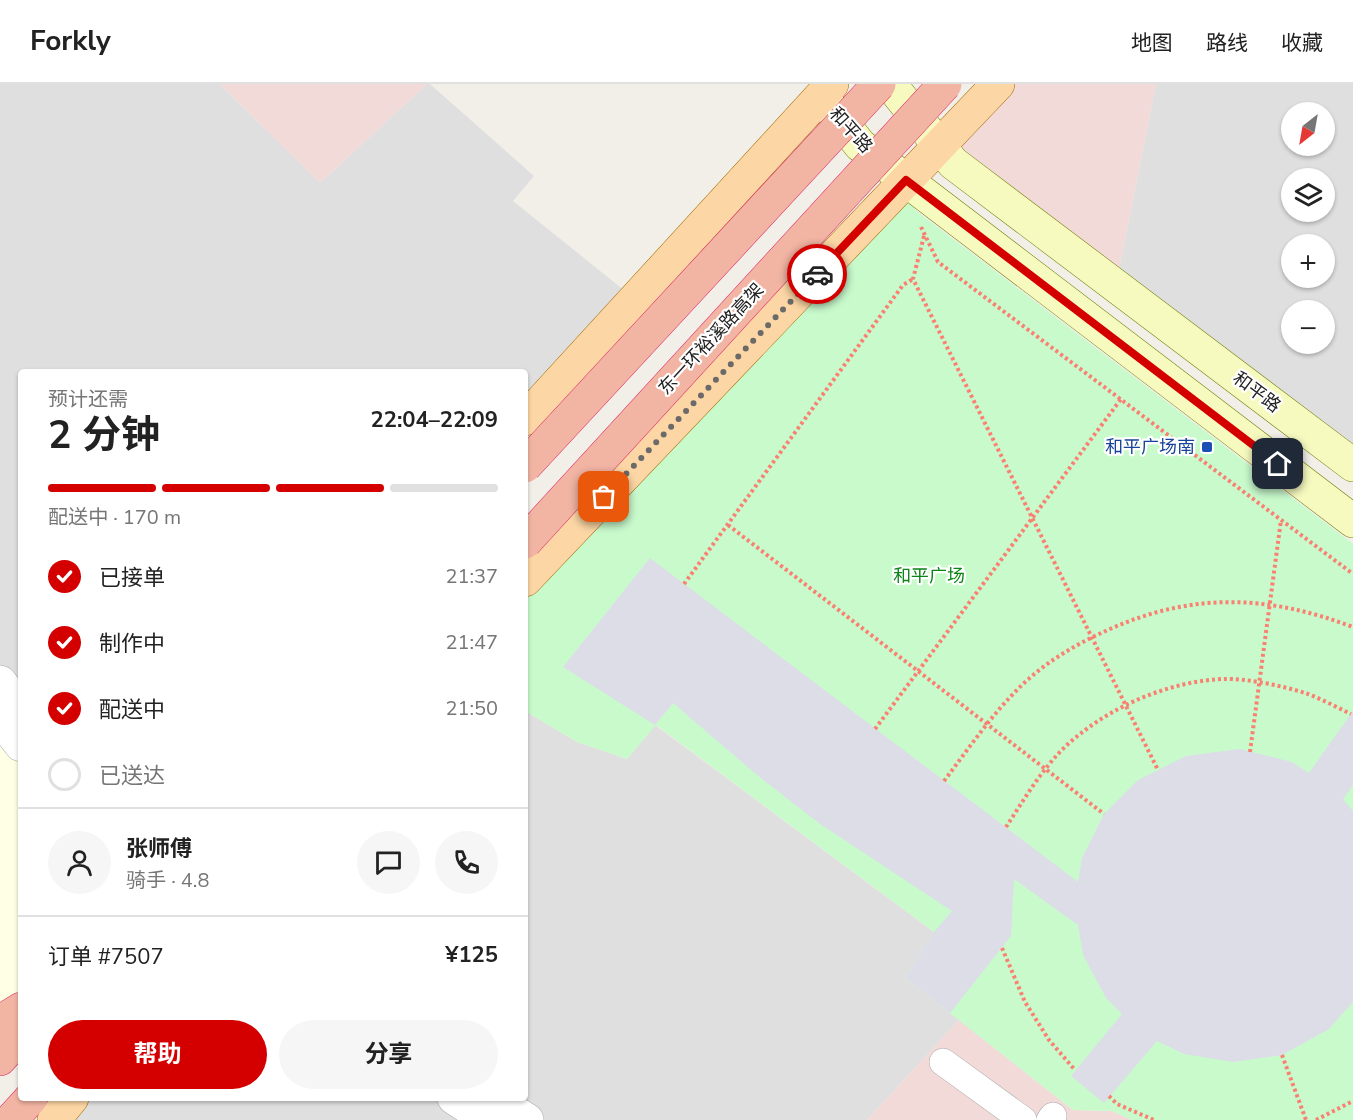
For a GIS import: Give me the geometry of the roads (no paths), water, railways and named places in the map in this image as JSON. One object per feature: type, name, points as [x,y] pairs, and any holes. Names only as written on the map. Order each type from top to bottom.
[{"type":"highway","points":[[528,463],[879,84]]},
{"type":"highway","name":"东一环裕溪路高架","points":[[528,539],[945,84]]},
{"type":"highway","points":[[0,1021],[18,1011]]},
{"type":"highway","points":[[0,1059],[18,1038]]},
{"type":"highway","points":[[11,1120],[28,1101]]},
{"type":"main road","name":"和平路","points":[[890,84],[953,163],[1353,465]]},
{"type":"main road","points":[[528,577],[998,84]]},
{"type":"main road","name":"和平路","points":[[822,88],[860,145],[1353,520]]},
{"type":"main road","points":[[528,416],[822,88]]},
{"type":"main road","points":[[0,1021],[18,1000]]},
{"type":"main road","points":[[54,1120],[70,1101]]},
{"type":"street","points":[[0,682],[18,705]]},
{"type":"street","points":[[0,718],[18,741]]},
{"type":"street","points":[[943,1062],[1023,1120]]},
{"type":"street","points":[[459,1101],[488,1120]]},
{"type":"street","points":[[497,1101],[527,1120]]},
{"type":"place","name":"和平广场南","points":[[1207,447]]},
{"type":"park label","name":"和平广场","points":[[929,576]]}]
